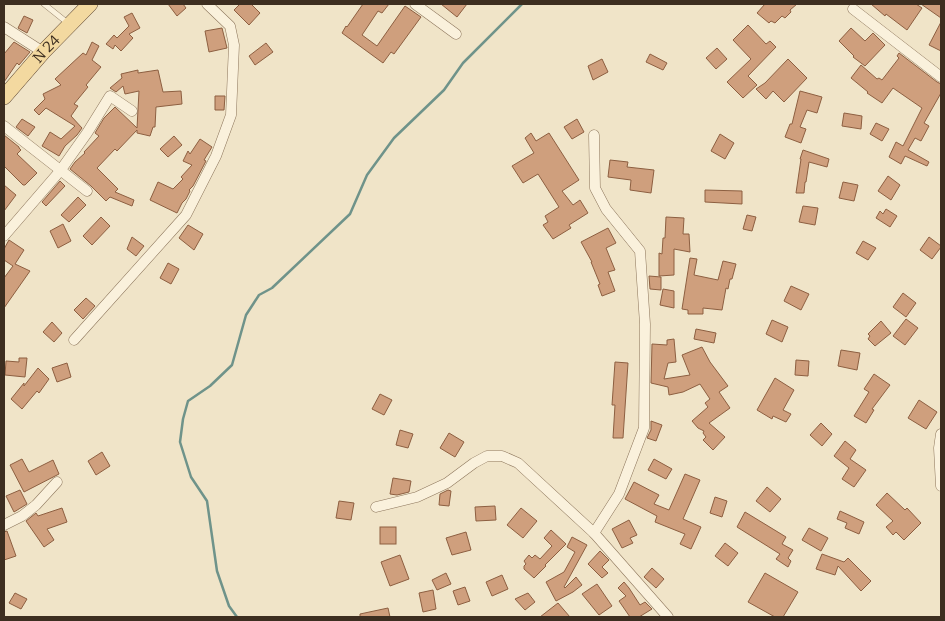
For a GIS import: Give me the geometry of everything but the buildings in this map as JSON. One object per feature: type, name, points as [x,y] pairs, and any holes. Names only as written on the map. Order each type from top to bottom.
[{"type":"main road","name":"N 24","points":[[4,97],[43,52],[90,4]]},
{"type":"street","points":[[74,340],[186,215],[216,156],[231,115],[234,45],[230,26],[207,4]]},
{"type":"street","points":[[415,4],[456,34]]},
{"type":"street","points":[[853,10],[941,77]]},
{"type":"street","points":[[4,27],[43,52]]},
{"type":"street","points":[[4,236],[60,171],[110,96],[132,111]]},
{"type":"street","points":[[4,126],[86,192]]},
{"type":"street","points":[[594,135],[595,188],[606,209],[640,251],[645,324],[644,428],[619,494],[594,533]]},
{"type":"street","points":[[941,434],[939,448],[941,486]]},
{"type":"street","points":[[376,507],[418,497],[447,484],[474,463],[488,456],[502,456],[518,464],[594,533],[668,617]]},
{"type":"street","points":[[4,525],[22,516],[36,505],[57,482]]},
{"type":"lane","points":[[44,4],[70,24]]},
{"type":"waterway","points":[[237,617],[229,606],[217,571],[207,501],[191,477],[180,442],[188,401],[210,386],[232,365],[246,315],[259,295],[272,288],[350,214],[367,175],[394,138],[444,90],[463,63],[522,4]]}]
